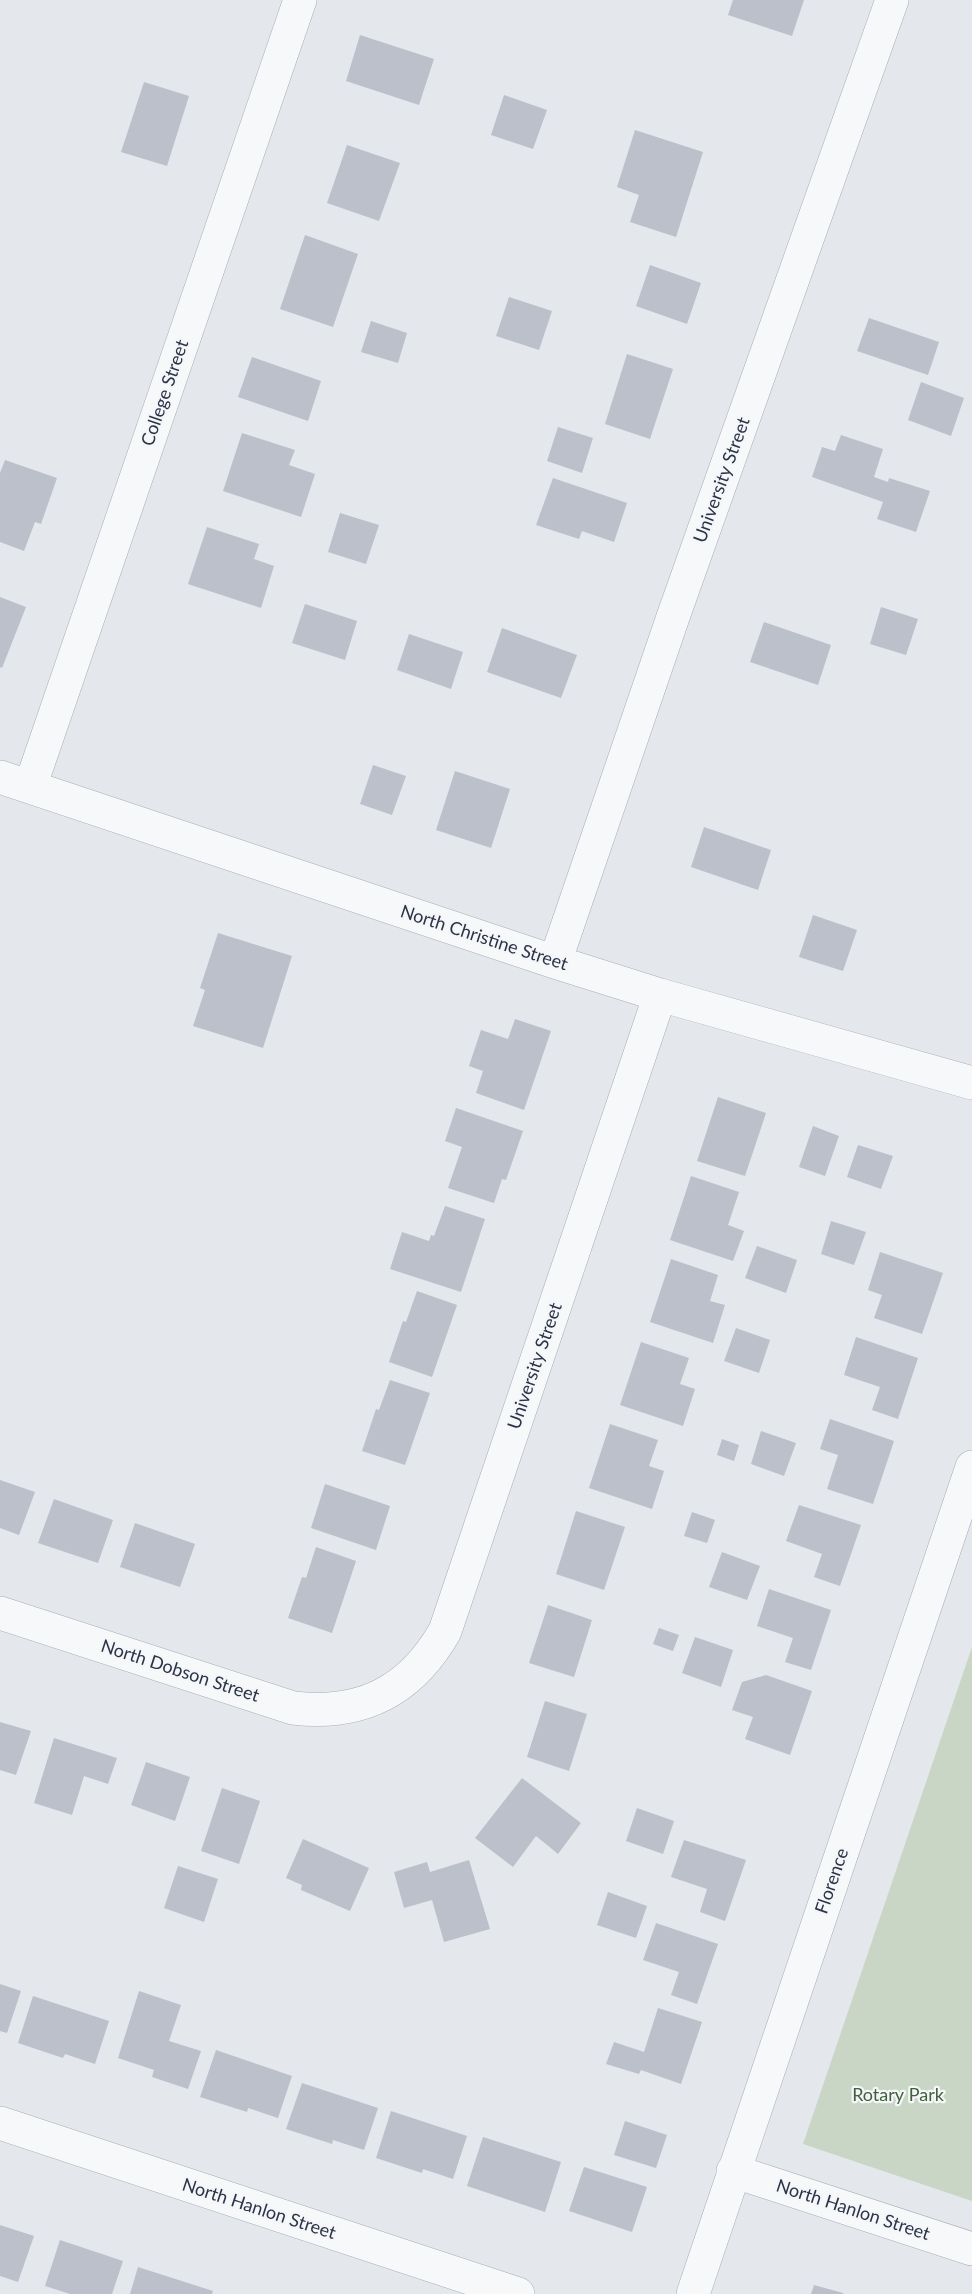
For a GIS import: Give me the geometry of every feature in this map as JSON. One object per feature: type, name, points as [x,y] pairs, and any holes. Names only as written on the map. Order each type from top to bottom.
[{"type":"street","name":"College Street","points":[[15,782],[300,0]]},
{"type":"street","name":"University Street","points":[[555,962],[677,606],[892,0]]},
{"type":"street","name":"North Christine Street","points":[[15,782],[555,962],[660,995],[972,1083]]},
{"type":"street","name":"University Street","points":[[363,1702],[381,1697],[416,1672],[433,1653],[445,1631],[660,995]]},
{"type":"street","name":"Florence","points":[[693,2294],[972,1467]]},
{"type":"street","name":"North Dobson Street","points":[[0,1613],[293,1708],[315,1711],[341,1710],[363,1702]]},
{"type":"street","name":"North Hanlon Street","points":[[0,2123],[518,2294]]},
{"type":"street","name":"North Hanlon Street","points":[[733,2171],[972,2249]]},
{"type":"green space","name":"Rotary Park","points":[[972,1647],[972,2201],[803,2144]]},
{"type":"building","points":[[733,0],[804,0],[792,36],[728,15]]},
{"type":"building","points":[[360,35],[434,59],[419,105],[346,81]]},
{"type":"building","points":[[144,82],[189,96],[167,166],[121,152]]},
{"type":"building","points":[[504,95],[547,110],[533,149],[491,135]]},
{"type":"building","points":[[635,130],[703,152],[676,237],[630,222],[639,195],[617,187]]},
{"type":"building","points":[[347,145],[400,163],[379,221],[327,203]]},
{"type":"building","points":[[305,235],[358,254],[333,327],[280,309]]},
{"type":"building","points":[[650,265],[701,283],[687,324],[636,306]]},
{"type":"building","points":[[509,297],[552,311],[539,350],[496,336]]},
{"type":"building","points":[[869,318],[939,342],[928,375],[857,351]]},
{"type":"building","points":[[371,321],[407,333],[398,363],[361,352]]},
{"type":"building","points":[[627,354],[673,369],[650,439],[605,424]]},
{"type":"building","points":[[252,357],[321,381],[308,421],[238,397]]},
{"type":"building","points":[[921,382],[964,398],[951,436],[908,420]]},
{"type":"building","points":[[558,427],[593,438],[582,473],[547,461]]},
{"type":"building","points":[[242,433],[295,450],[289,465],[315,474],[301,517],[223,491]]},
{"type":"building","points":[[841,435],[883,449],[874,477],[888,482],[889,478],[930,491],[916,532],[877,519],[883,502],[812,477],[822,447],[835,451]]},
{"type":"building","points":[[5,460],[57,478],[41,524],[35,522],[24,551],[0,542],[0,473]]},
{"type":"building","points":[[553,478],[627,503],[614,542],[582,531],[579,539],[536,525]]},
{"type":"building","points":[[340,513],[379,525],[366,564],[328,552]]},
{"type":"building","points":[[207,527],[259,544],[254,559],[274,566],[261,608],[188,584]]},
{"type":"building","points":[[0,597],[26,607],[2,668],[0,667]]},
{"type":"building","points":[[305,604],[357,621],[345,660],[292,643]]},
{"type":"building","points":[[881,607],[918,619],[906,655],[870,644]]},
{"type":"building","points":[[764,622],[831,645],[818,685],[750,662]]},
{"type":"building","points":[[502,628],[577,655],[561,698],[487,672]]},
{"type":"building","points":[[409,634],[463,652],[451,689],[397,670]]},
{"type":"building","points":[[373,765],[406,776],[392,815],[360,804]]},
{"type":"building","points":[[455,771],[510,789],[491,848],[436,830]]},
{"type":"building","points":[[704,827],[771,850],[758,890],[691,867]]},
{"type":"building","points":[[813,915],[857,930],[843,971],[799,957]]},
{"type":"building","points":[[218,933],[292,956],[263,1048],[193,1026],[205,990],[200,988]]},
{"type":"building","points":[[515,1019],[551,1031],[524,1110],[476,1093],[483,1071],[469,1066],[481,1030],[508,1039]]},
{"type":"building","points":[[718,1097],[766,1113],[745,1176],[697,1161]]},
{"type":"building","points":[[456,1108],[523,1131],[506,1180],[502,1179],[494,1203],[448,1188],[462,1147],[445,1141]]},
{"type":"building","points":[[813,1126],[839,1136],[825,1176],[799,1167]]},
{"type":"building","points":[[858,1145],[893,1156],[881,1189],[847,1177]]},
{"type":"building","points":[[691,1176],[739,1192],[728,1225],[744,1231],[733,1261],[670,1240]]},
{"type":"building","points":[[445,1206],[485,1219],[461,1292],[390,1269],[402,1232],[429,1241],[431,1235],[434,1236]]},
{"type":"building","points":[[831,1221],[866,1232],[854,1265],[821,1254]]},
{"type":"building","points":[[757,1246],[797,1260],[786,1293],[745,1278]]},
{"type":"building","points":[[880,1252],[943,1273],[922,1334],[874,1318],[882,1295],[868,1290]]},
{"type":"building","points":[[671,1259],[718,1275],[710,1301],[725,1305],[713,1343],[650,1322]]},
{"type":"building","points":[[417,1291],[457,1305],[432,1377],[389,1362],[403,1321],[406,1322]]},
{"type":"building","points":[[736,1328],[770,1340],[759,1373],[724,1361]]},
{"type":"building","points":[[856,1337],[918,1358],[898,1419],[872,1410],[880,1387],[844,1375]]},
{"type":"building","points":[[641,1342],[689,1358],[680,1384],[695,1389],[683,1426],[620,1405]]},
{"type":"building","points":[[390,1380],[430,1393],[405,1465],[362,1451],[376,1409],[379,1410]]},
{"type":"building","points":[[830,1419],[894,1441],[873,1504],[827,1489],[838,1455],[820,1449]]},
{"type":"building","points":[[610,1424],[658,1440],[649,1466],[664,1471],[652,1509],[589,1488]]},
{"type":"building","points":[[761,1431],[796,1443],[784,1476],[751,1464]]},
{"type":"building","points":[[722,1439],[739,1445],[734,1461],[717,1455]]},
{"type":"building","points":[[0,1480],[35,1492],[19,1535],[0,1528]]},
{"type":"building","points":[[325,1484],[390,1506],[376,1550],[311,1528]]},
{"type":"building","points":[[54,1499],[113,1520],[98,1563],[38,1543]]},
{"type":"building","points":[[799,1505],[861,1525],[840,1586],[814,1577],[822,1554],[786,1541]]},
{"type":"building","points":[[576,1511],[625,1527],[604,1590],[556,1574]]},
{"type":"building","points":[[692,1512],[715,1520],[707,1543],[684,1536]]},
{"type":"building","points":[[135,1523],[195,1544],[180,1587],[120,1567]]},
{"type":"building","points":[[316,1547],[356,1561],[332,1633],[288,1618],[302,1577],[306,1578]]},
{"type":"building","points":[[722,1552],[760,1566],[747,1600],[709,1587]]},
{"type":"building","points":[[769,1589],[831,1610],[811,1670],[785,1662],[793,1638],[757,1626]]},
{"type":"building","points":[[548,1605],[592,1620],[574,1677],[529,1663]]},
{"type":"building","points":[[659,1628],[679,1635],[673,1651],[653,1644]]},
{"type":"building","points":[[695,1637],[733,1650],[721,1687],[682,1673]]},
{"type":"building","points":[[766,1675],[812,1691],[790,1755],[745,1739],[753,1717],[732,1710],[742,1682]]},
{"type":"building","points":[[545,1701],[587,1714],[569,1771],[527,1757]]},
{"type":"building","points":[[0,1722],[31,1731],[16,1775],[0,1770]]},
{"type":"building","points":[[54,1738],[117,1758],[108,1784],[84,1776],[72,1815],[34,1803]]},
{"type":"building","points":[[146,1762],[190,1777],[175,1821],[131,1805]]},
{"type":"building","points":[[522,1778],[581,1823],[558,1854],[536,1836],[513,1867],[475,1838]]},
{"type":"building","points":[[222,1788],[260,1801],[239,1864],[201,1851]]},
{"type":"building","points":[[637,1808],[674,1821],[663,1854],[626,1841]]},
{"type":"building","points":[[303,1839],[369,1868],[350,1911],[301,1890],[302,1885],[286,1878]]},
{"type":"building","points":[[684,1840],[746,1860],[725,1921],[700,1912],[707,1889],[671,1877]]},
{"type":"building","points":[[469,1860],[490,1929],[444,1942],[432,1900],[404,1908],[394,1872],[427,1862],[430,1872]]},
{"type":"building","points":[[178,1866],[218,1879],[204,1922],[164,1908]]},
{"type":"building","points":[[608,1892],[647,1906],[636,1938],[597,1925]]},
{"type":"building","points":[[656,1923],[718,1944],[697,2004],[671,1995],[679,1972],[643,1960]]},
{"type":"building","points":[[0,1984],[21,1991],[7,2033],[0,2031]]},
{"type":"building","points":[[139,1991],[181,2005],[169,2041],[201,2051],[188,2089],[152,2077],[154,2070],[118,2058]]},
{"type":"building","points":[[33,1996],[109,2021],[95,2064],[65,2054],[63,2058],[18,2043]]},
{"type":"building","points":[[658,2008],[702,2022],[681,2084],[641,2070],[639,2074],[606,2064],[614,2042],[644,2052]]},
{"type":"building","points":[[216,2050],[292,2076],[278,2118],[248,2108],[247,2112],[200,2097]]},
{"type":"building","points":[[302,2083],[378,2108],[364,2150],[333,2140],[332,2144],[286,2129]]},
{"type":"building","points":[[391,2111],[467,2136],[453,2179],[423,2169],[422,2173],[376,2158]]},
{"type":"building","points":[[625,2121],[667,2135],[656,2168],[614,2155]]},
{"type":"building","points":[[483,2137],[561,2162],[545,2212],[467,2186]]},
{"type":"building","points":[[584,2167],[647,2187],[632,2232],[569,2211]]},
{"type":"building","points":[[0,2225],[34,2236],[18,2282],[0,2276]]},
{"type":"building","points":[[60,2240],[123,2261],[112,2294],[70,2294],[45,2286]]},
{"type":"building","points":[[138,2267],[213,2291],[212,2294],[130,2294]]},
{"type":"building","points":[[814,2285],[843,2293],[843,2294],[811,2294]]}]
